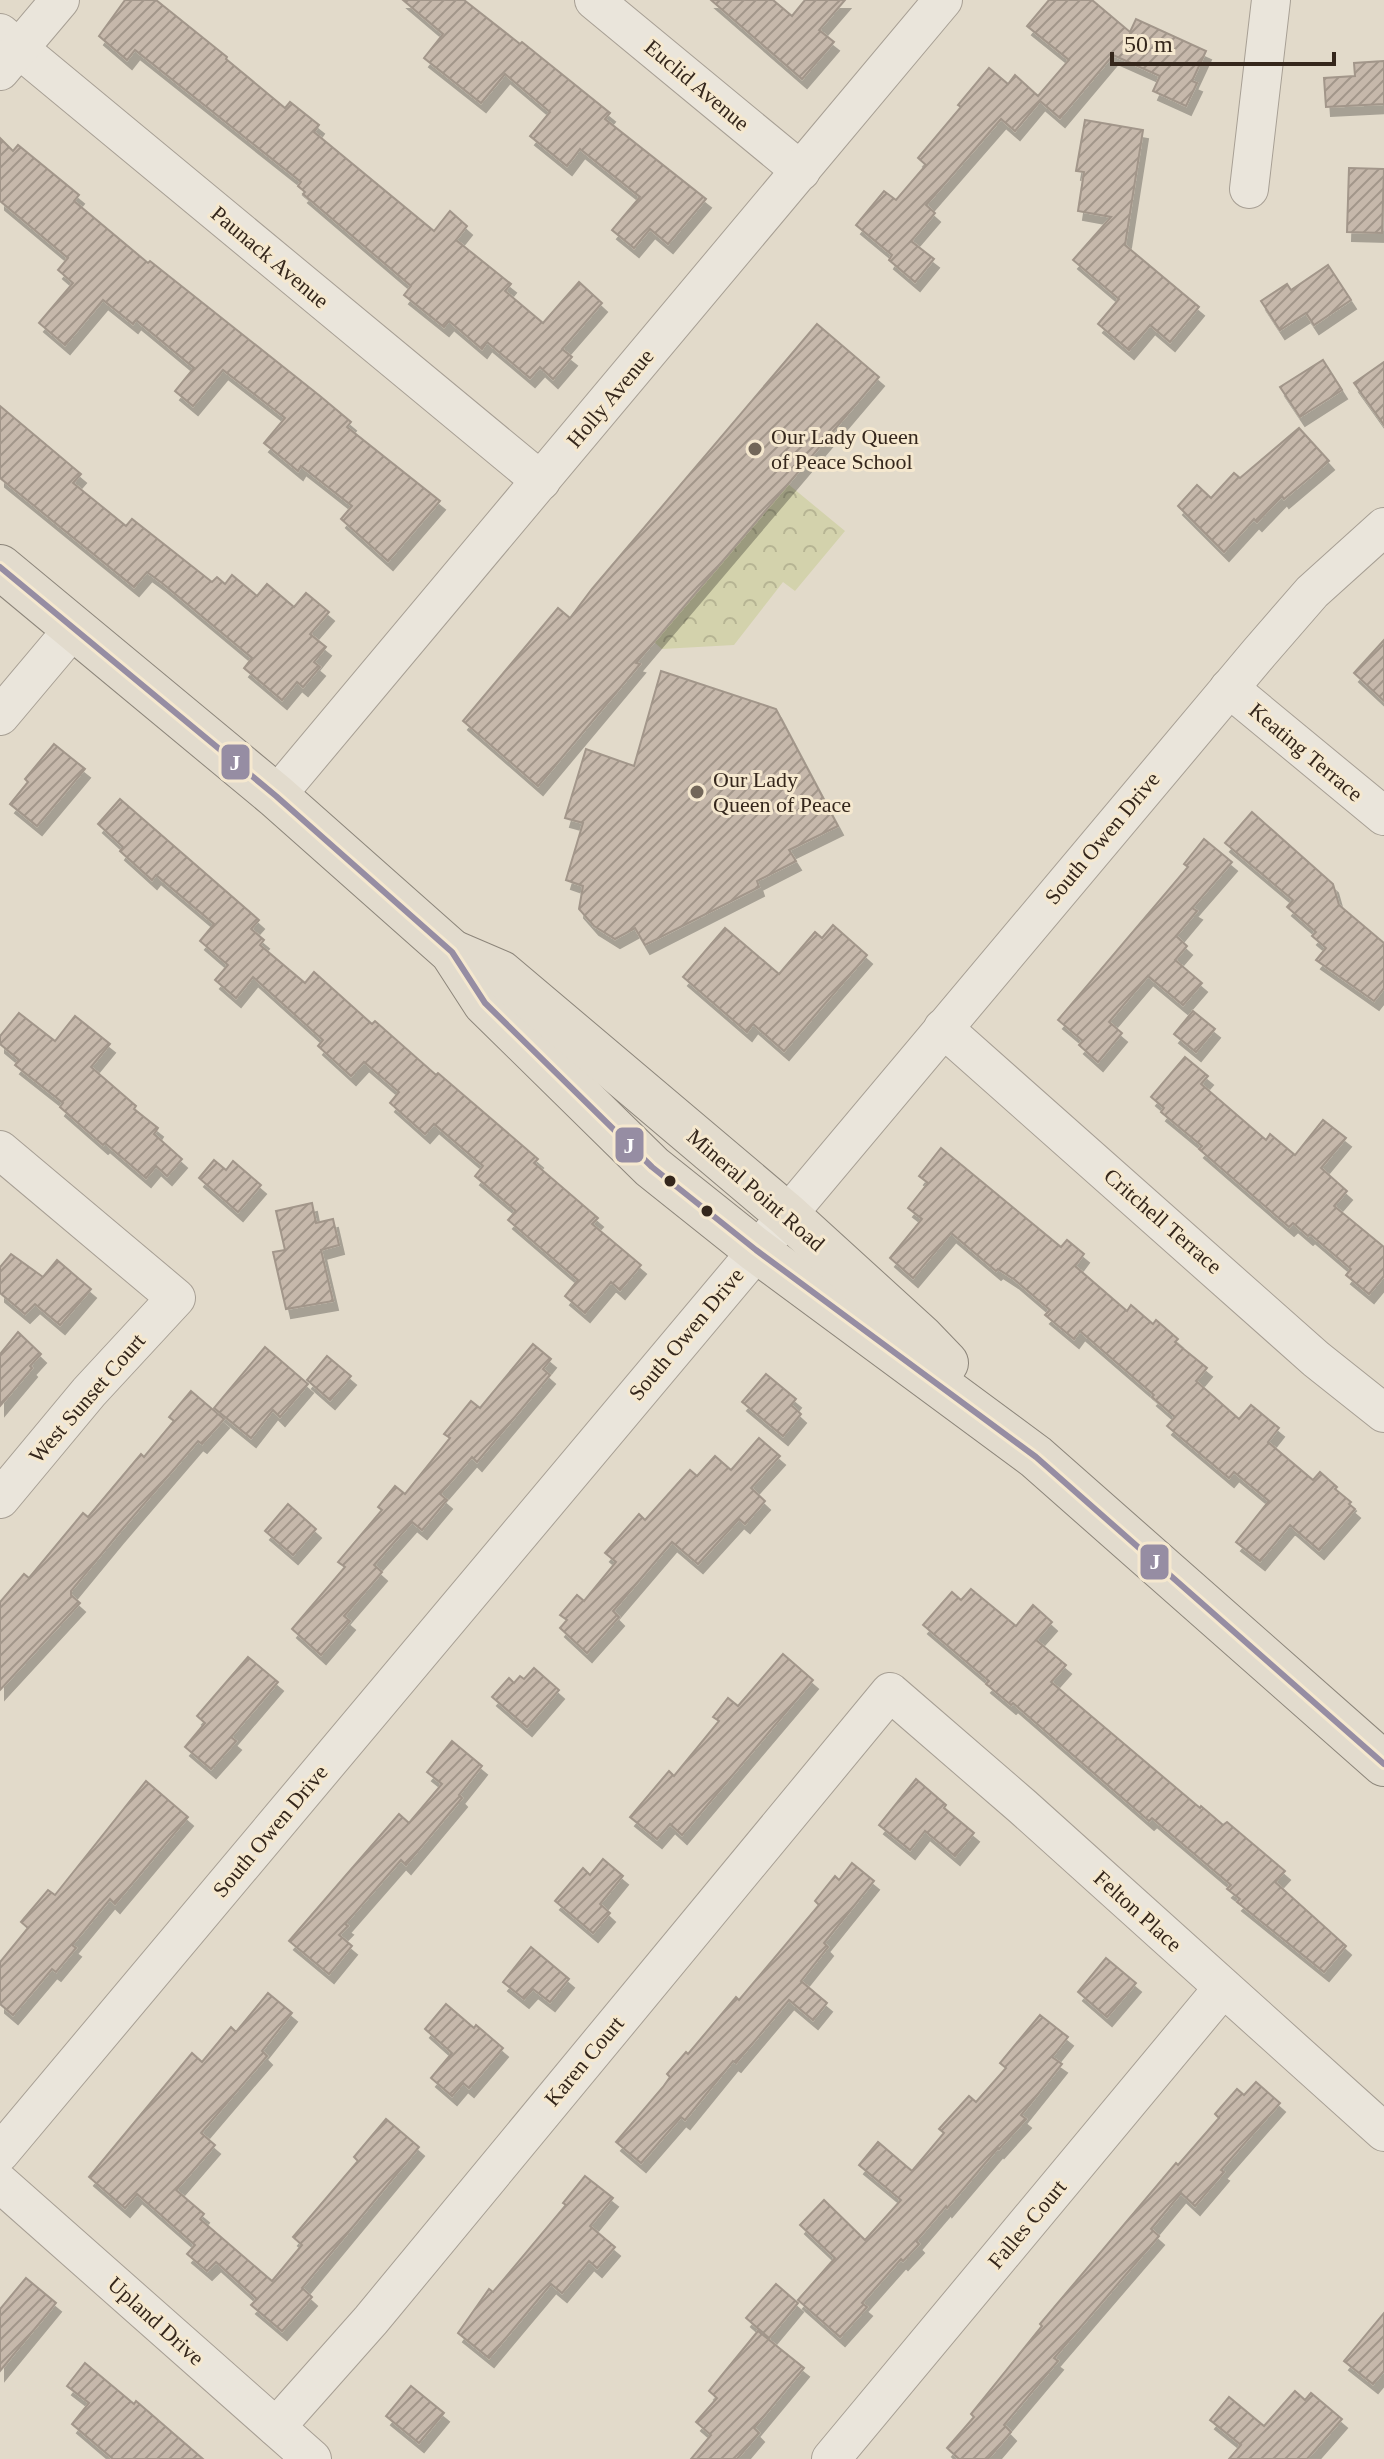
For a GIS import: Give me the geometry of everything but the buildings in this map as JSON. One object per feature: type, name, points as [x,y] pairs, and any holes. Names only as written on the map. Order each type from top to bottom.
[{"type":"main road","name":"Mineral Point Road","points":[[0,567],[276,796],[452,952],[485,1003],[652,1167],[756,1250],[1036,1457]]},
{"type":"main road","name":"Mineral Point Road","points":[[452,952],[501,973],[786,1214],[921,1337],[1036,1457],[1384,1764]]},
{"type":"street","points":[[4,44],[30,0]]},
{"type":"street","points":[[4,44],[60,0]]},
{"type":"street","name":"Euclid Avenue","points":[[594,0],[801,171]]},
{"type":"street","name":"Holly Avenue","points":[[276,796],[943,0]]},
{"type":"street","points":[[1249,189],[1271,0]]},
{"type":"street","name":"Paunack Avenue","points":[[4,44],[541,481]]},
{"type":"street","name":"South Owen Drive","points":[[0,2153],[1229,688],[1312,592],[1384,527]]},
{"type":"street","points":[[0,716],[74,628]]},
{"type":"street","name":"Keating Terrace","points":[[1229,688],[1384,816]]},
{"type":"street","name":"Critchell Terrace","points":[[943,1028],[1316,1359],[1384,1413]]},
{"type":"street","name":"West Sunset Court","points":[[0,1150],[176,1298],[89,1392],[0,1499]]},
{"type":"street","name":"Felton Place","points":[[890,1692],[1023,1807],[1384,2132]]},
{"type":"street","name":"Karen Court","points":[[276,2427],[371,2320],[890,1692]]},
{"type":"street","name":"Falles Court","points":[[831,2459],[1223,1988]]},
{"type":"street","name":"Upland Drive","points":[[0,2183],[312,2459]]},
{"type":"green space","points":[[788,484],[845,531],[795,591],[783,582],[734,645],[662,649],[654,642]]},
{"type":"transit line","name":"J","points":[[0,567],[276,796],[452,952],[485,1003],[652,1167],[756,1250],[1036,1457],[1384,1764]]},
{"type":"place","name":"Our Lady Queen of Peace School","points":[[755,449]]},
{"type":"place","name":"Our Lady Queen of Peace","points":[[697,792]]}]
